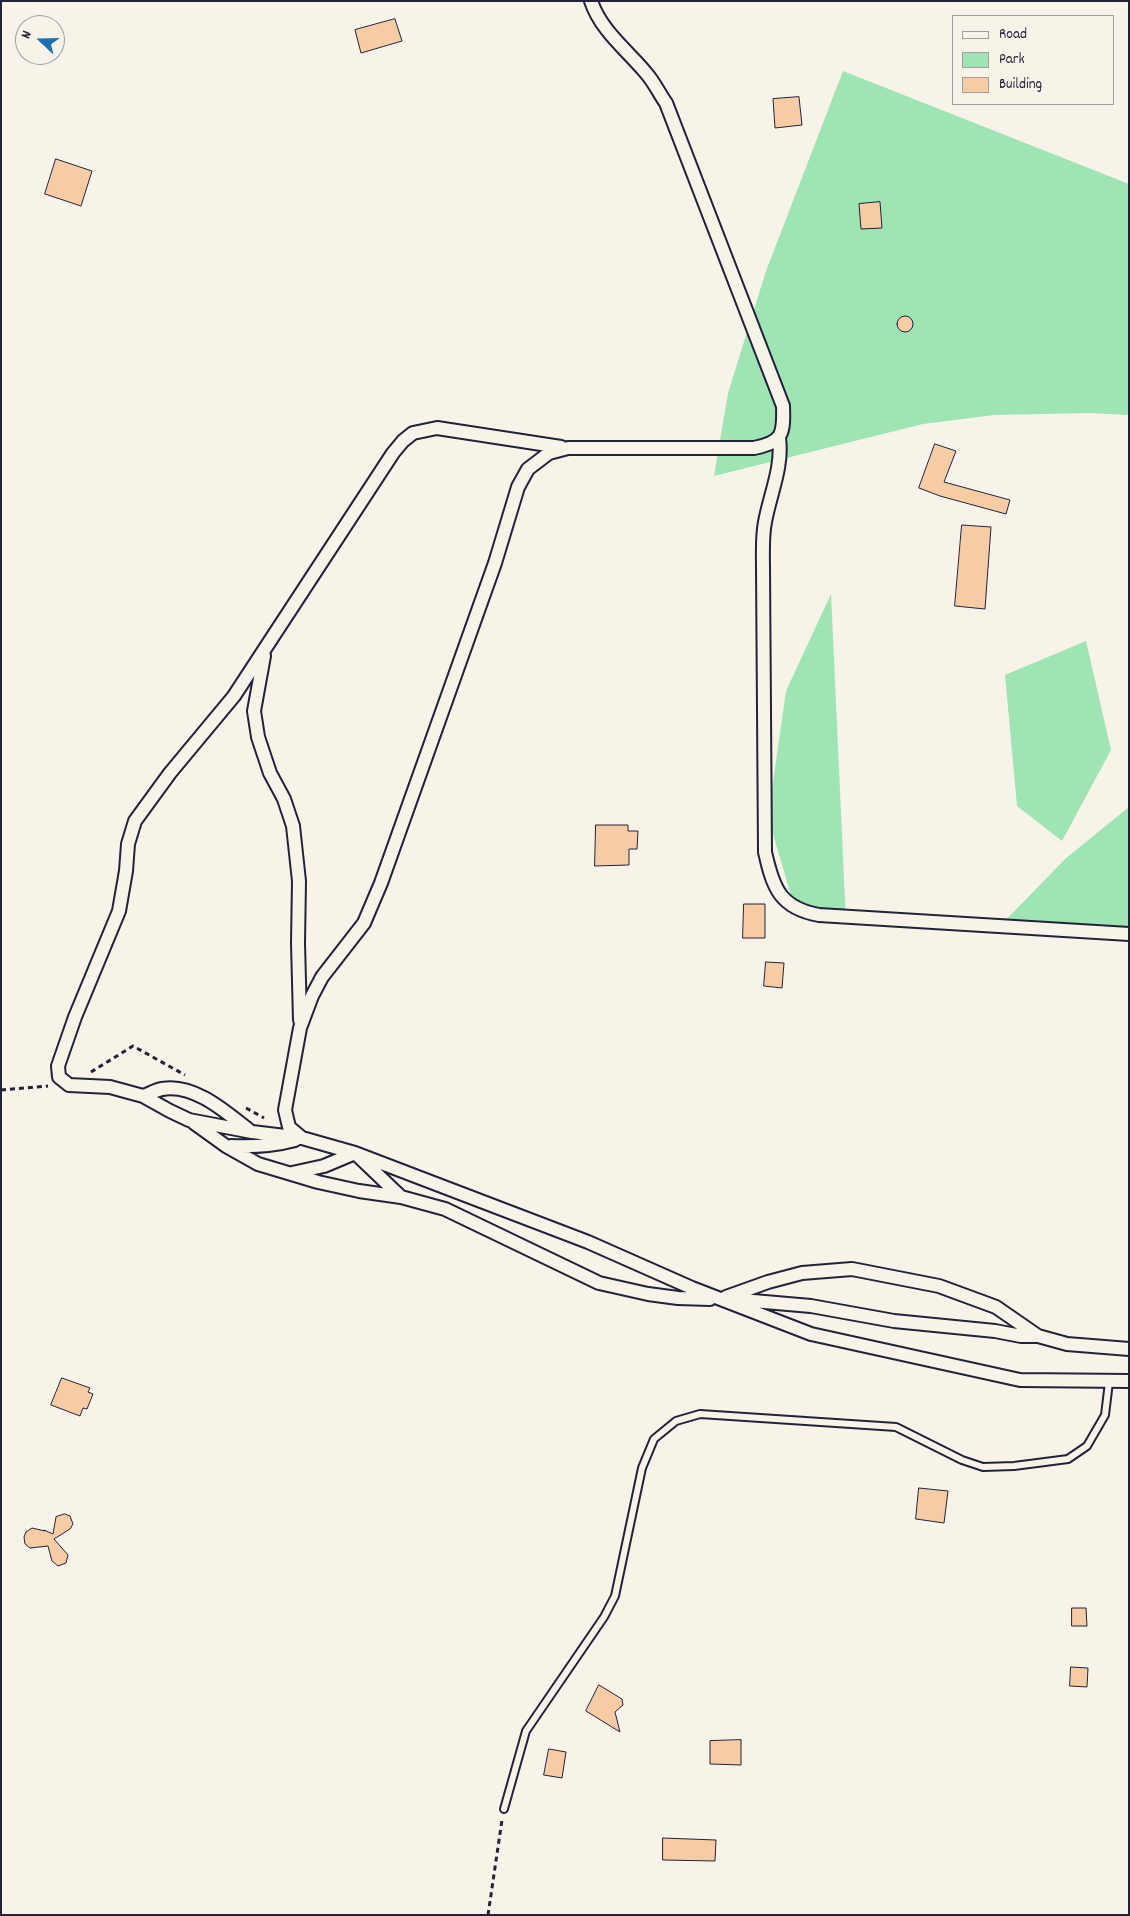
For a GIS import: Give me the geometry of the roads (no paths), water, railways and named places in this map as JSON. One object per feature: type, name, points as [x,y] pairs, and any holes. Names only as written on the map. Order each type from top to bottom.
[{"type":"street","points":[[591,1],[595,14],[612,38],[647,74],[666,103],[784,406],[784,426],[779,438],[781,451],[763,532],[765,852],[772,881],[777,892],[788,904],[805,913],[819,915],[1129,934]]},
{"type":"street","points":[[779,438],[769,445],[754,448],[568,448],[437,428],[413,433],[403,441],[393,453],[266,650],[234,696],[158,788],[135,821],[128,844],[126,871],[119,911],[75,1017],[58,1066],[59,1077],[69,1085],[110,1087],[143,1096],[189,1120],[226,1146],[258,1164],[318,1182],[359,1191],[401,1197],[445,1209],[599,1283],[648,1294],[678,1298],[786,1303],[894,1321],[995,1331],[1021,1336],[1038,1336],[1066,1344],[1129,1349]]},
{"type":"street","points":[[302,1138],[289,1127],[285,1110],[300,1028],[312,996],[322,976],[364,923],[381,884],[495,563],[518,487],[528,469],[549,453],[568,448]]},
{"type":"street","points":[[266,650],[254,711],[258,737],[270,773],[284,799],[293,826],[299,881],[300,1028]]},
{"type":"street","points":[[143,1096],[162,1089],[185,1090],[208,1100],[252,1132]]},
{"type":"street","points":[[189,1120],[252,1132],[302,1138],[355,1153],[588,1242],[720,1299],[811,1334],[1020,1380],[1129,1381]]},
{"type":"street","points":[[226,1146],[254,1148],[302,1138]]},
{"type":"street","points":[[289,1173],[324,1166],[355,1153]]},
{"type":"street","points":[[355,1153],[401,1197]]},
{"type":"street","points":[[720,1299],[768,1282],[802,1274],[852,1269],[938,1286],[996,1307],[1038,1336]]},
{"type":"lane","points":[[504,1809],[526,1731],[604,1617],[615,1596],[642,1468],[654,1440],[676,1421],[700,1414],[896,1428],[962,1460],[983,1467],[1014,1466],[1068,1459],[1087,1446],[1105,1415],[1109,1382]]}]
